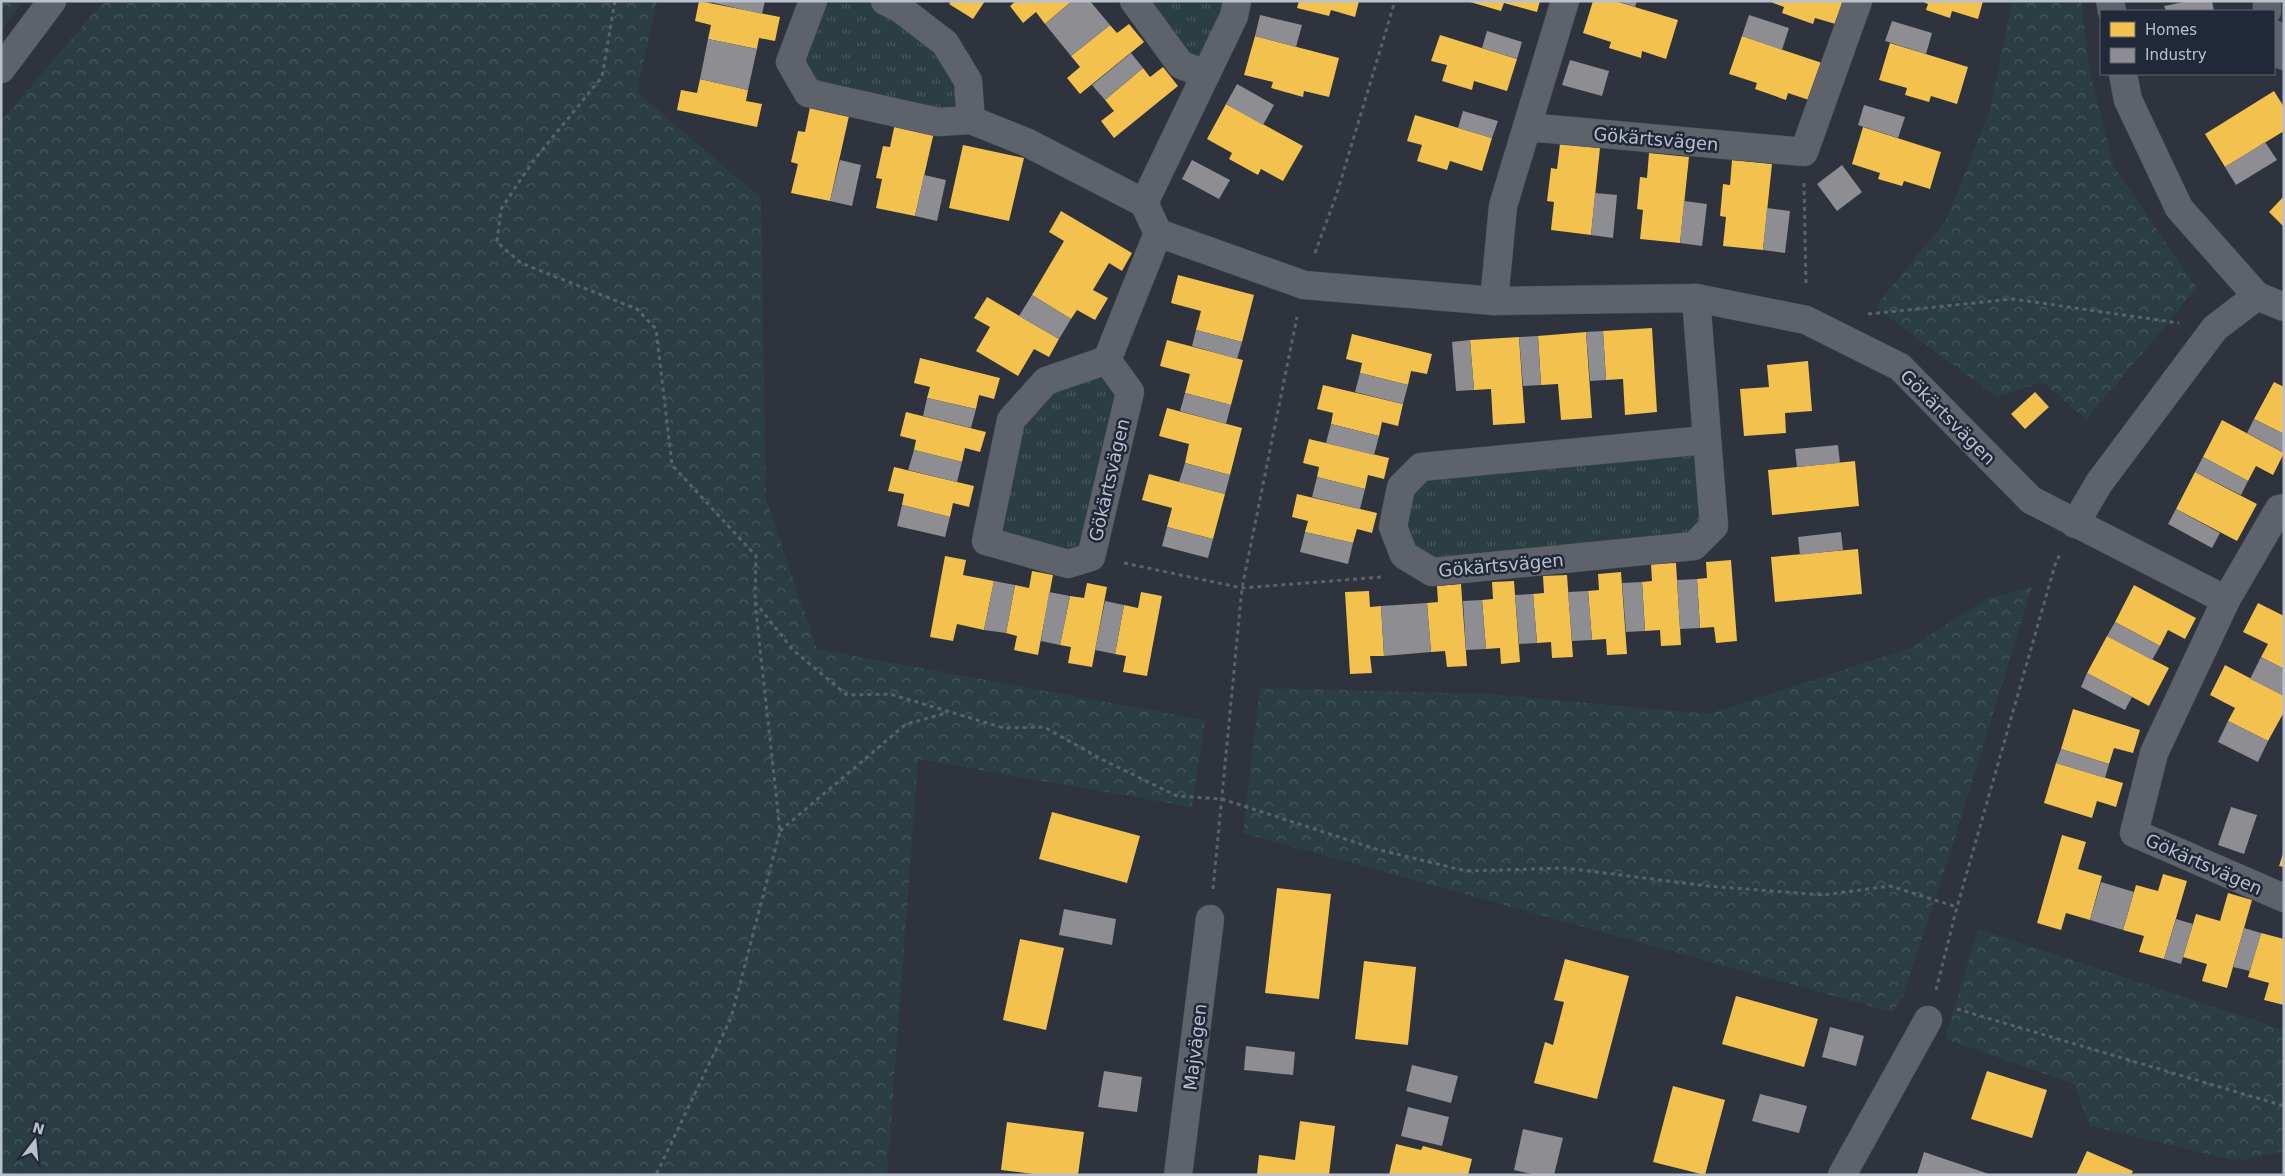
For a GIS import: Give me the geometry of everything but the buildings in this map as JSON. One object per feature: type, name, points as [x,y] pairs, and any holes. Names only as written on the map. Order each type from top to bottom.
[{"type":"street","points":[[1,69],[52,1]]},
{"type":"street","points":[[813,1],[790,62],[808,93],[938,122],[971,120],[1026,142],[1144,203],[1158,233],[1107,360]]},
{"type":"street","points":[[885,1],[898,7],[945,43],[968,81],[971,120]]},
{"type":"street","points":[[1134,1],[1181,65],[1206,74]]},
{"type":"street","points":[[1144,203],[1234,16],[1237,1]]},
{"type":"street","points":[[1494,301],[1503,206],[1565,1]]},
{"type":"street","points":[[1804,152],[1858,1]]},
{"type":"street","points":[[2275,36],[2284,56]]},
{"type":"street","points":[[2123,75],[2128,100],[2179,208],[2257,296],[2284,307]]},
{"type":"street","name":"Gökärtsvägen","points":[[1528,127],[1804,152]]},
{"type":"street","name":"Gökärtsvägen","points":[[1158,233],[1304,285],[1494,301],[1696,298],[1806,320],[1900,367],[2031,500],[2074,524],[2226,600]]},
{"type":"street","points":[[2074,524],[2099,483],[2215,328],[2257,296]]},
{"type":"street","name":"Gökärtsvägen","points":[[1696,298],[1714,526],[1694,546],[1432,572],[1404,555],[1393,527],[1401,487],[1421,467],[1706,440]]},
{"type":"street","name":"Gökärtsvägen","points":[[1107,360],[1130,392],[1091,557],[1068,564],[986,541],[1011,420],[1046,381],[1107,360]]},
{"type":"street","name":"Gökärtsvägen","points":[[2284,508],[2279,509],[2226,600],[2154,753],[2134,833],[2284,898]]},
{"type":"street","name":"Majvägen","points":[[1178,1175],[1210,919]]},
{"type":"street","points":[[1842,1175],[1930,1011]]},
{"type":"path","points":[[615,1],[602,78],[534,160],[501,208],[497,242],[521,263],[637,309],[656,330],[672,465],[756,556],[754,602],[780,831],[731,1018],[656,1175]]},
{"type":"path","points":[[1210,919],[1242,588],[1304,285],[1336,193],[1395,1]]},
{"type":"path","points":[[1804,152],[1806,320]]},
{"type":"path","points":[[1865,314],[2013,299],[2215,328]]},
{"type":"path","points":[[2074,524],[2055,565],[1957,907],[1930,1011],[2284,1106]]},
{"type":"path","points":[[1091,557],[1242,588],[1432,572]]},
{"type":"path","points":[[754,602],[793,650],[847,695],[890,694],[948,713],[1004,728],[1044,727],[1103,760],[1177,796],[1222,799],[1376,849],[1466,871],[1565,868],[1708,886],[1823,895],[1890,886],[1957,907]]},
{"type":"path","points":[[780,831],[906,724],[948,713]]},
{"type":"green space","points":[[1,1],[23,1],[1,30]]},
{"type":"green space","points":[[104,1],[657,1],[637,92],[761,198],[766,499],[817,649],[1205,720],[1192,807],[918,759],[887,1175],[1,1175],[1,121]]},
{"type":"green space","points":[[813,1],[885,1],[945,43],[971,120],[808,93],[790,62]]},
{"type":"green space","points":[[1134,1],[1237,1],[1206,74]]},
{"type":"green space","points":[[2012,1],[2081,1],[2090,72],[2114,167],[2197,288],[2086,420],[2043,382],[1997,397],[1875,307],[1947,219],[1991,107]]},
{"type":"green space","points":[[1107,360],[1130,392],[1091,557],[986,541],[1011,420],[1046,381]]},
{"type":"green space","points":[[1706,440],[1714,526],[1694,546],[1432,572],[1404,555],[1401,487],[1421,467]]},
{"type":"green space","points":[[2032,587],[1952,847],[1902,999],[1892,1012],[1243,833],[1260,688],[1490,694],[1709,714],[1910,648],[1986,599]]},
{"type":"green space","points":[[1978,929],[2284,1030],[2284,1151],[2237,1161],[2090,1126],[2074,1084],[1945,1039]]}]
